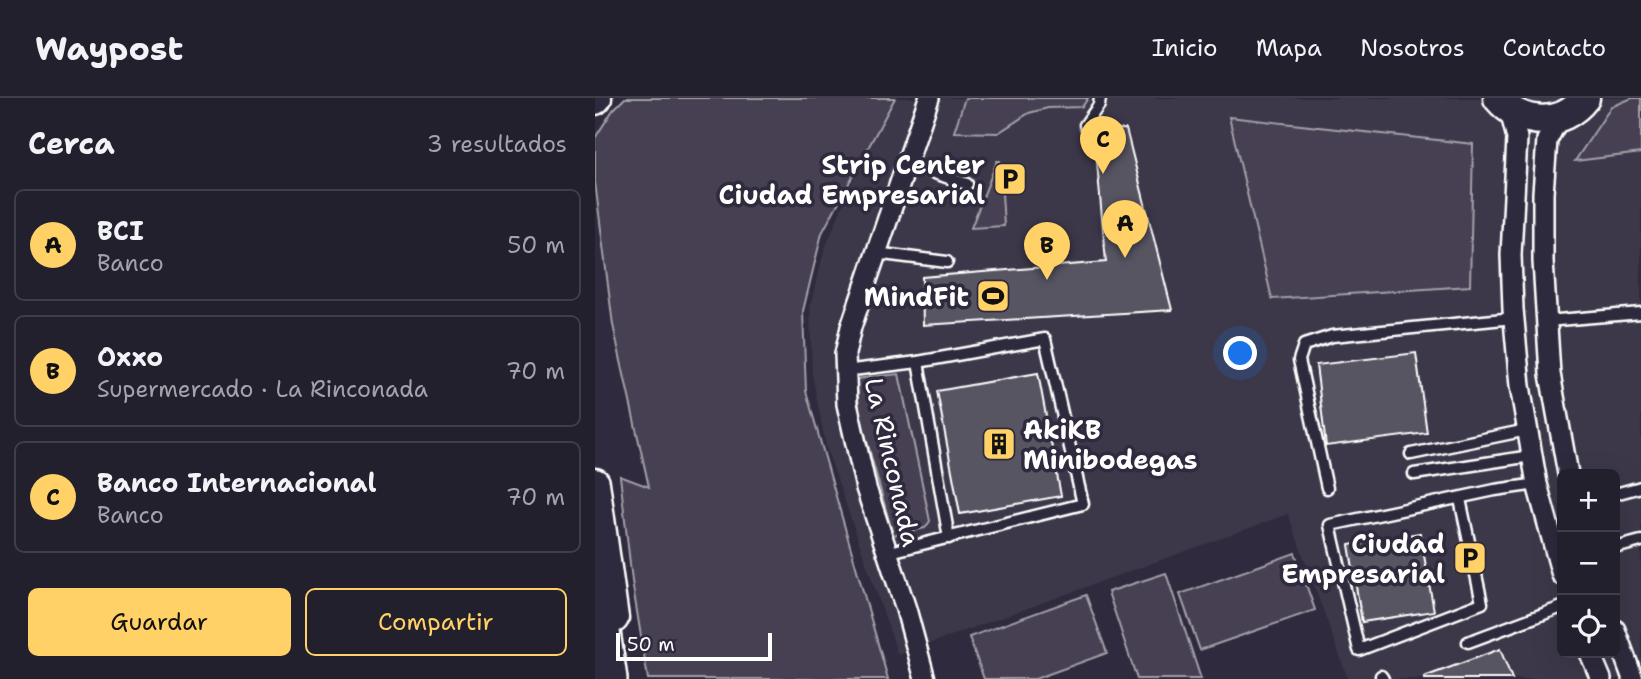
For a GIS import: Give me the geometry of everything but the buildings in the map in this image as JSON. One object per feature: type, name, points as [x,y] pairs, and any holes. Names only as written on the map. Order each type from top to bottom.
[{"type":"highway","points":[[595,592],[608,679]]},
{"type":"street","name":"La Rinconada","points":[[925,679],[866,488],[847,404],[844,371],[851,327],[929,98]]},
{"type":"street","points":[[1498,102],[1534,120],[1559,118],[1573,111],[1585,98]]},
{"type":"street","points":[[1498,102],[1517,138],[1511,255],[1514,318],[1531,456],[1557,557]]},
{"type":"street","points":[[1559,118],[1547,140],[1543,261],[1546,321],[1557,425],[1567,469]]},
{"type":"street","points":[[595,483],[601,542],[625,679]]},
{"type":"street","points":[[1620,644],[1633,679]]},
{"type":"street","points":[[1592,658],[1601,679]]},
{"type":"lane","points":[[1085,125],[1099,105],[1100,98]]},
{"type":"lane","points":[[907,164],[967,184]]},
{"type":"lane","points":[[875,253],[947,262]]},
{"type":"lane","points":[[1546,321],[1641,313]]},
{"type":"lane","points":[[1327,488],[1299,360],[1304,345],[1332,336],[1514,318]]},
{"type":"lane","points":[[844,371],[918,362],[1045,339],[1083,504],[886,553]]},
{"type":"lane","points":[[918,362],[949,538]]},
{"type":"lane","points":[[1411,454],[1527,430]]},
{"type":"lane","points":[[1414,474],[1531,456]]},
{"type":"lane","points":[[1460,499],[1482,603],[1359,650],[1330,525],[1495,490],[1537,484]]},
{"type":"lane","points":[[1620,493],[1641,487]]},
{"type":"lane","points":[[1620,547],[1641,541]]},
{"type":"lane","points":[[1468,642],[1557,609]]},
{"type":"shaded area","points":[[625,98],[895,98],[822,233],[803,311],[806,391],[888,679],[648,679],[632,581],[620,476],[649,487],[613,325],[595,182],[595,138],[613,110]]},
{"type":"shaded area","points":[[888,98],[1641,98],[1641,679],[1348,679],[1288,514],[898,655],[826,447],[812,374],[810,306],[825,248]]},
{"type":"shaded area","points":[[965,98],[1088,98],[1082,107],[1048,108],[1029,113],[998,133],[954,132]]},
{"type":"shaded area","points":[[1632,98],[1641,98],[1641,153],[1575,161],[1611,107]]},
{"type":"shaded area","points":[[1229,117],[1473,144],[1470,286],[1272,299]]},
{"type":"shaded area","points":[[997,161],[1000,161],[1004,226],[971,228]]},
{"type":"shaded area","points":[[899,374],[930,521],[925,528],[893,535],[860,416],[856,379]]},
{"type":"shaded area","points":[[1295,553],[1315,610],[1200,650],[1180,594]]},
{"type":"shaded area","points":[[1166,573],[1201,679],[1137,679],[1108,592]]},
{"type":"shaded area","points":[[1086,595],[1107,653],[1035,679],[984,679],[969,637]]},
{"type":"place","name":"Banco Internacional","points":[[1103,174]]},
{"type":"place","name":"Strip Center Ciudad Empresarial","points":[[1010,179]]},
{"type":"place","name":"BCI","points":[[1125,258]]},
{"type":"place","name":"Oxxo","points":[[1047,280]]},
{"type":"place","name":"MindFit","points":[[993,296]]},
{"type":"place","name":"AkiKB Minibodegas","points":[[999,444]]},
{"type":"place","name":"Ciudad Empresarial","points":[[1470,558]]}]
